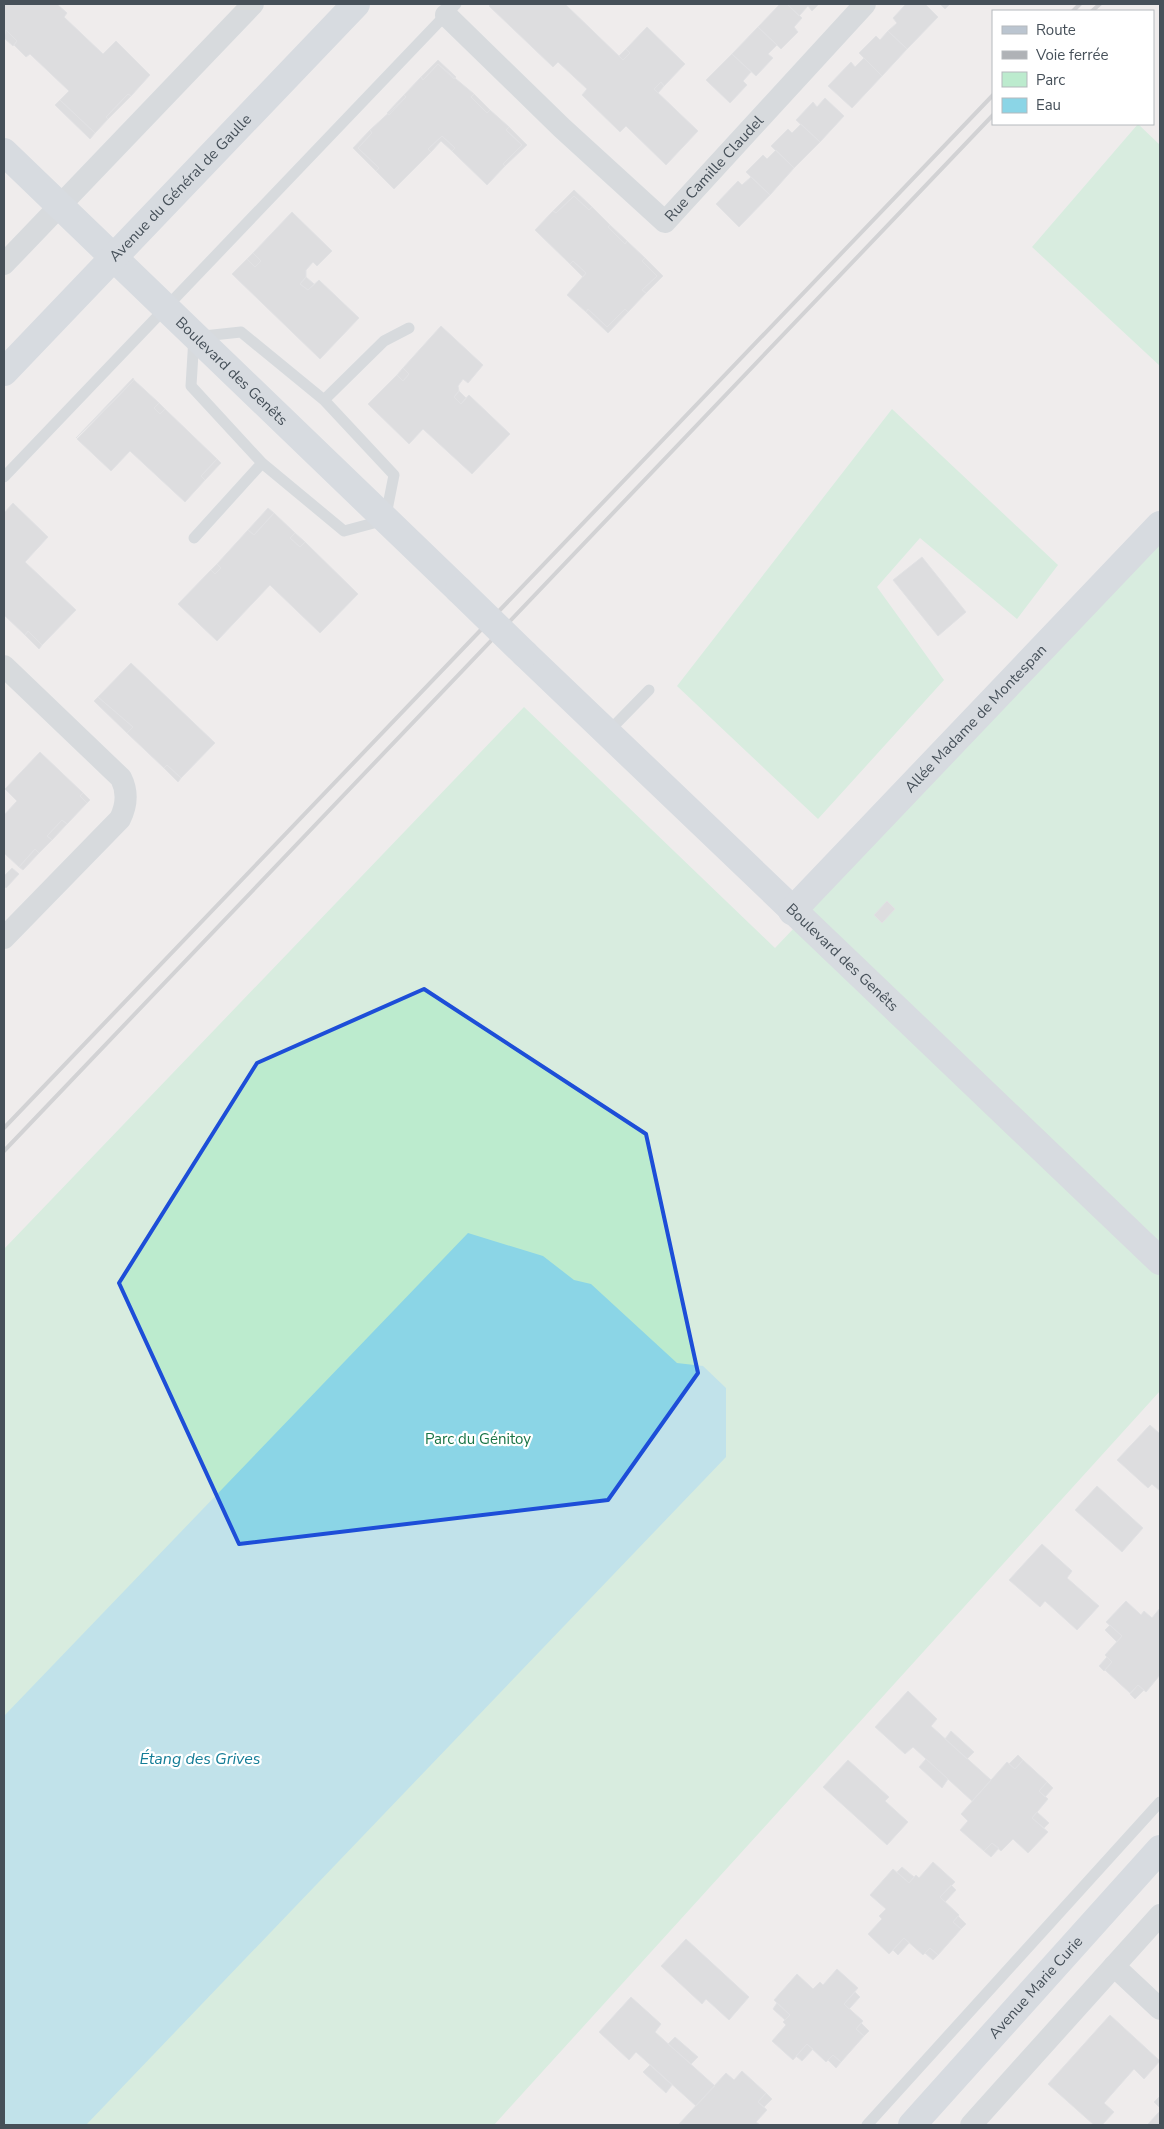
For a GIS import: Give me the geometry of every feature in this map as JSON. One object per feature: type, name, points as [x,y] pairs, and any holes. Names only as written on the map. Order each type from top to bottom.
[{"type":"street","points":[[4,264],[253,4]]},
{"type":"street","name":"Avenue du Général de Gaulle","points":[[4,372],[356,4]]},
{"type":"street","name":"Rue Camille Claudel","points":[[451,9],[562,128],[665,222],[865,4]]},
{"type":"street","name":"Boulevard des Genêts","points":[[4,152],[164,309],[1160,1261]]},
{"type":"street","name":"Allée Madame de Montespan","points":[[792,910],[1160,525]]},
{"type":"street","points":[[4,666],[122,778],[126,788],[125,809],[120,819],[4,938]]},
{"type":"street","name":"Avenue Marie Curie","points":[[912,2125],[1160,1849]]},
{"type":"street","points":[[971,2125],[1160,1915]]},
{"type":"street","points":[[1114,1966],[1160,2009]]},
{"type":"lane","points":[[4,477],[451,9]]},
{"type":"lane","points":[[324,400],[384,340],[408,328]]},
{"type":"lane","points":[[241,332],[324,400],[394,475],[385,520],[344,531],[262,463],[191,386],[194,337],[241,332]]},
{"type":"lane","points":[[194,538],[262,463]]},
{"type":"lane","points":[[607,733],[649,690]]},
{"type":"lane","points":[[867,2125],[1160,1802]]},
{"type":"highlighted area","points":[[424,989],[646,1134],[698,1373],[608,1500],[239,1544],[119,1283],[257,1063]]},
{"type":"green space","points":[[1139,125],[1160,145],[1160,366],[1032,247]]},
{"type":"green space","points":[[892,409],[1058,565],[1017,619],[920,538],[877,587],[944,680],[818,819],[677,686]]},
{"type":"green space","name":"Parc du Génitoy","points":[[1160,544],[1160,1391],[494,2125],[4,2125],[4,1249],[524,707],[775,948]]},
{"type":"water","name":"Étang des Grives","points":[[468,1233],[543,1256],[574,1280],[591,1284],[677,1363],[703,1366],[726,1388],[726,1457],[86,2125],[4,2125],[4,1716]]},
{"type":"building","points":[[4,4],[57,4],[67,13],[64,17],[103,54],[116,41],[150,75],[131,96],[128,94],[106,117],[108,119],[95,133],[60,100],[69,91],[30,54],[26,57],[14,45],[17,41],[6,30],[4,33]]},
{"type":"building","points":[[491,4],[565,4],[623,60],[630,53],[626,49],[647,27],[685,64],[664,86],[661,82],[654,89],[698,131],[666,165],[626,126],[620,132],[582,95],[587,89],[558,62],[553,67],[489,6]]},
{"type":"building","points":[[780,4],[787,4],[802,18],[794,27],[798,32],[781,49],[758,27]]},
{"type":"building","points":[[787,4],[819,4],[812,11],[808,6],[799,16]]},
{"type":"building","points":[[906,4],[925,4],[938,17],[907,49],[888,31],[897,23],[893,18]]},
{"type":"building","points":[[940,4],[950,4],[945,9]]},
{"type":"building","points":[[758,27],[777,45],[768,54],[773,58],[756,76],[732,54]]},
{"type":"building","points":[[6,30],[17,41],[13,46],[4,38]]},
{"type":"building","points":[[888,31],[907,49],[882,76],[859,53],[876,36],[880,40]]},
{"type":"building","points":[[626,49],[630,53],[623,60],[619,56]]},
{"type":"building","points":[[732,54],[751,72],[743,81],[747,85],[730,103],[706,80]]},
{"type":"building","points":[[864,58],[882,76],[852,108],[828,86],[851,62],[855,67]]},
{"type":"building","points":[[438,60],[456,77],[454,79],[438,64],[423,80],[421,77]]},
{"type":"building","points":[[438,64],[474,94],[471,97],[487,113],[490,110],[509,127],[506,130],[522,145],[503,164],[505,166],[487,185],[452,151],[455,148],[442,136],[428,149],[431,152],[394,189],[376,171],[379,168],[358,148],[372,133],[370,130],[406,97],[404,95],[421,77],[423,80]]},
{"type":"building","points":[[661,82],[664,86],[658,93],[654,89]]},
{"type":"building","points":[[128,94],[131,96],[108,119],[106,117]]},
{"type":"building","points":[[474,94],[490,110],[487,113],[471,97]]},
{"type":"building","points":[[404,95],[406,97],[389,115],[387,113]]},
{"type":"building","points":[[825,98],[844,116],[820,142],[796,120],[813,102],[817,107]]},
{"type":"building","points":[[60,100],[95,133],[90,139],[55,105]]},
{"type":"building","points":[[801,124],[820,142],[794,168],[771,146],[788,129],[792,133]]},
{"type":"building","points":[[509,127],[527,145],[505,166],[503,164],[522,145],[506,130]]},
{"type":"building","points":[[370,130],[372,133],[358,148],[379,168],[376,171],[353,148]]},
{"type":"building","points":[[442,136],[455,148],[452,151],[441,141],[431,152],[428,149]]},
{"type":"building","points":[[776,150],[794,168],[770,195],[746,172],[763,155],[767,159]]},
{"type":"building","points":[[751,177],[770,195],[739,227],[716,204],[738,181],[742,185]]},
{"type":"building","points":[[574,190],[592,207],[589,210],[574,196],[556,213],[553,211]]},
{"type":"building","points":[[574,196],[589,210],[592,207],[625,244],[627,241],[645,258],[642,261],[657,276],[642,290],[646,293],[628,312],[625,309],[607,327],[588,309],[586,312],[567,295],[586,273],[573,261],[570,264],[535,230],[553,211],[556,213]]},
{"type":"building","points":[[292,212],[332,251],[317,266],[313,262],[306,270],[306,277],[300,284],[308,290],[319,280],[359,318],[320,359],[232,274],[247,259],[255,267],[261,261],[253,253]]},
{"type":"building","points":[[610,225],[627,241],[625,244],[608,227]]},
{"type":"building","points":[[253,253],[261,261],[255,267],[247,259]]},
{"type":"building","points":[[645,258],[663,276],[646,293],[642,290],[657,276],[642,261]]},
{"type":"building","points":[[573,261],[586,273],[583,277],[570,264]]},
{"type":"building","points":[[306,277],[314,284],[308,290],[300,284]]},
{"type":"building","points":[[588,309],[607,327],[625,309],[628,312],[608,333],[586,312]]},
{"type":"building","points":[[441,326],[483,365],[468,383],[463,379],[458,386],[459,391],[454,397],[461,404],[469,395],[510,434],[472,474],[423,429],[409,444],[368,404],[397,375],[403,381],[409,374],[403,368]]},
{"type":"building","points":[[403,368],[409,374],[403,381],[397,375]]},
{"type":"building","points":[[133,378],[134,380],[76,438]]},
{"type":"building","points":[[134,380],[159,403],[154,408],[160,414],[165,409],[217,459],[201,476],[205,480],[185,502],[130,451],[111,471],[77,439]]},
{"type":"building","points":[[459,391],[466,398],[461,404],[454,397]]},
{"type":"building","points":[[159,403],[165,409],[160,414],[154,408]]},
{"type":"building","points":[[217,459],[221,463],[205,480],[201,476]]},
{"type":"building","points":[[13,503],[48,537],[25,562],[76,610],[42,645],[28,631],[25,635],[4,615],[4,513]]},
{"type":"building","points":[[268,508],[274,513],[254,535],[248,530]]},
{"type":"building","points":[[274,513],[295,533],[290,538],[300,547],[305,542],[358,594],[320,633],[270,585],[217,641],[178,604],[211,570],[215,574],[221,568],[217,564],[248,530],[254,535]]},
{"type":"building","points":[[295,533],[305,542],[300,547],[290,538]]},
{"type":"building","points":[[922,557],[966,612],[938,636],[893,580]]},
{"type":"building","points":[[217,564],[221,568],[215,574],[211,570]]},
{"type":"building","points":[[28,631],[42,645],[39,649],[25,635]]},
{"type":"building","points":[[131,663],[215,743],[181,778],[167,765],[164,768],[127,733],[133,727],[98,697]]},
{"type":"building","points":[[98,697],[133,727],[127,733],[94,701]]},
{"type":"building","points":[[40,752],[83,793],[80,796],[87,803],[67,824],[62,820],[47,836],[52,840],[39,853],[35,849],[19,867],[4,853],[4,815],[17,801],[5,789]]},
{"type":"building","points":[[167,765],[181,778],[178,782],[164,768]]},
{"type":"building","points":[[83,793],[90,800],[87,803],[80,796]]},
{"type":"building","points":[[62,820],[67,824],[52,840],[47,836]]},
{"type":"building","points":[[35,849],[39,853],[23,870],[19,867]]},
{"type":"building","points":[[12,868],[19,874],[6,888],[4,886],[4,876]]},
{"type":"building","points":[[887,901],[895,909],[882,923],[874,915]]},
{"type":"building","points":[[1150,1425],[1160,1434],[1160,1491],[1152,1484],[1148,1488],[1117,1460]]},
{"type":"building","points":[[1097,1486],[1143,1528],[1122,1552],[1075,1510]]},
{"type":"building","points":[[1042,1544],[1072,1571],[1067,1578],[1099,1606],[1077,1630],[1045,1601],[1040,1607],[1009,1580]]},
{"type":"building","points":[[1126,1601],[1141,1615],[1144,1611],[1152,1618],[1160,1608],[1160,1675],[1146,1692],[1138,1685],[1130,1693],[1105,1670],[1112,1662],[1105,1655],[1122,1636],[1106,1622]]},
{"type":"building","points":[[1110,1625],[1122,1636],[1117,1642],[1105,1630]]},
{"type":"building","points":[[1107,1657],[1112,1662],[1104,1671],[1099,1666]]},
{"type":"building","points":[[1138,1685],[1144,1690],[1135,1699],[1130,1694]]},
{"type":"building","points":[[908,1691],[937,1719],[931,1726],[991,1780],[972,1801],[913,1747],[905,1754],[875,1727]]},
{"type":"building","points":[[951,1731],[974,1752],[967,1759],[945,1739]]},
{"type":"building","points":[[1018,1755],[1023,1760],[1015,1769],[1009,1764]]},
{"type":"building","points":[[926,1759],[948,1779],[942,1788],[919,1767]]},
{"type":"building","points":[[848,1760],[889,1797],[885,1801],[908,1822],[887,1845],[823,1787]]},
{"type":"building","points":[[1023,1760],[1047,1782],[1039,1791],[1048,1799],[1032,1818],[1048,1832],[1028,1853],[1013,1839],[1001,1851],[992,1843],[984,1851],[960,1830],[968,1821],[961,1814],[1007,1762],[1015,1769]]},
{"type":"building","points":[[1047,1782],[1053,1788],[1045,1797],[1039,1791]]},
{"type":"building","points":[[1037,1812],[1049,1823],[1044,1828],[1032,1818]]},
{"type":"building","points":[[992,1843],[999,1848],[991,1857],[984,1851]]},
{"type":"building","points":[[933,1862],[955,1882],[940,1897],[959,1915],[953,1922],[961,1929],[938,1955],[930,1948],[923,1955],[904,1938],[889,1954],[868,1934],[882,1919],[879,1916],[886,1909],[870,1895],[893,1869],[909,1883],[916,1875],[919,1878]]},
{"type":"building","points":[[902,1867],[914,1877],[909,1883],[897,1872]]},
{"type":"building","points":[[951,1885],[956,1890],[945,1902],[940,1897]]},
{"type":"building","points":[[958,1916],[966,1924],[961,1929],[953,1922]]},
{"type":"building","points":[[904,1938],[909,1943],[898,1955],[893,1950]]},
{"type":"building","points":[[686,1939],[749,1997],[729,2020],[706,1999],[702,2004],[661,1966]]},
{"type":"building","points":[[930,1948],[938,1955],[933,1960],[925,1953]]},
{"type":"building","points":[[837,1969],[858,1988],[844,2004],[863,2021],[856,2029],[864,2036],[841,2062],[833,2055],[826,2062],[807,2044],[793,2060],[772,2041],[786,2025],[783,2022],[790,2015],[774,2000],[797,1974],[813,1989],[820,1982],[823,1985]]},
{"type":"building","points":[[855,1992],[860,1997],[849,2009],[844,2004]]},
{"type":"building","points":[[631,1997],[661,2024],[655,2032],[715,2086],[696,2106],[636,2052],[629,2060],[599,2032]]},
{"type":"building","points":[[777,2003],[790,2015],[785,2020],[773,2009]]},
{"type":"building","points":[[1110,2015],[1160,2061],[1144,2079],[1134,2069],[1104,2103],[1114,2112],[1102,2125],[1094,2125],[1048,2084]]},
{"type":"building","points":[[861,2023],[869,2031],[864,2036],[856,2029]]},
{"type":"building","points":[[675,2037],[698,2057],[691,2064],[668,2044]]},
{"type":"building","points":[[807,2044],[813,2049],[802,2061],[796,2056]]},
{"type":"building","points":[[833,2055],[841,2062],[836,2068],[828,2060]]},
{"type":"building","points":[[650,2065],[672,2085],[666,2093],[643,2072]]},
{"type":"building","points":[[742,2071],[766,2093],[758,2102],[767,2110],[756,2122],[760,2125],[679,2124],[726,2073],[734,2080]]},
{"type":"building","points":[[766,2093],[772,2099],[764,2107],[758,2102]]},
{"type":"building","points":[[1160,2096],[1160,2108],[1154,2102]]},
{"type":"building","points":[[1160,2111],[1160,2125],[1148,2124]]},
{"type":"railway","points":[[1074,10],[1080,4]]},
{"type":"railway","points":[[1093,10],[1100,4]]},
{"type":"railway","points":[[4,1128],[992,96]]},
{"type":"railway","points":[[4,1151],[992,116]]}]
